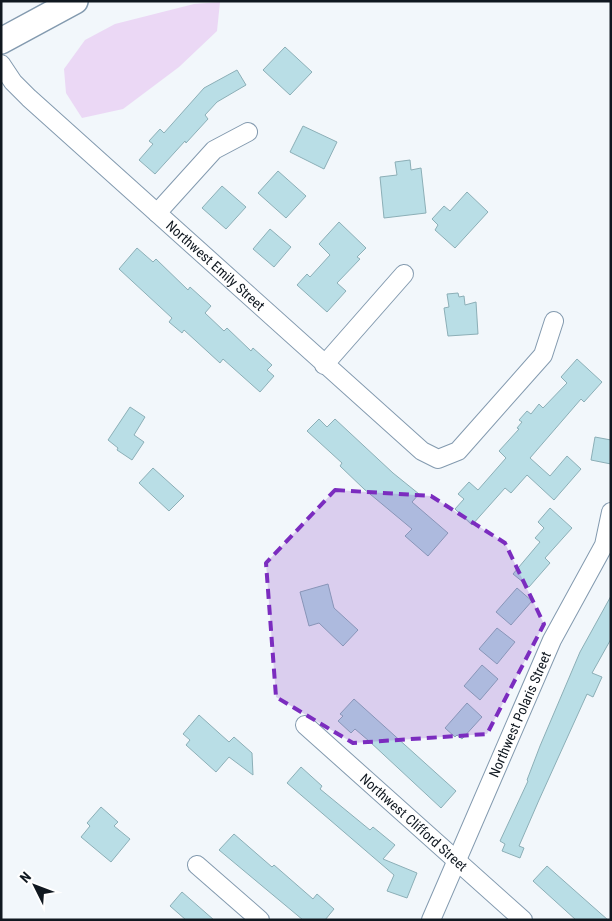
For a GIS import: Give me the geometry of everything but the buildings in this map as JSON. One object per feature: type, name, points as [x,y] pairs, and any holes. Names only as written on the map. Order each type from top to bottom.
[{"type":"street","points":[[1,41],[76,1]]},
{"type":"street","name":"Northwest Emily Street","points":[[1,64],[13,82],[29,98],[324,365],[422,451],[438,459],[458,451],[543,355],[554,321]]},
{"type":"street","points":[[157,213],[214,150],[248,132]]},
{"type":"street","points":[[324,365],[404,274]]},
{"type":"street","name":"Northwest Polaris Street","points":[[431,920],[552,640],[604,545],[611,512]]},
{"type":"street","name":"Northwest Clifford Street","points":[[306,725],[523,920]]},
{"type":"street","points":[[197,865],[260,920]]},
{"type":"highlighted area","points":[[335,490],[431,496],[505,543],[544,624],[487,734],[353,743],[276,697],[266,563]]},
{"type":"shaded area","points":[[220,2],[217,31],[179,67],[123,109],[82,118],[66,93],[64,69],[85,40],[115,24],[194,4]]}]
